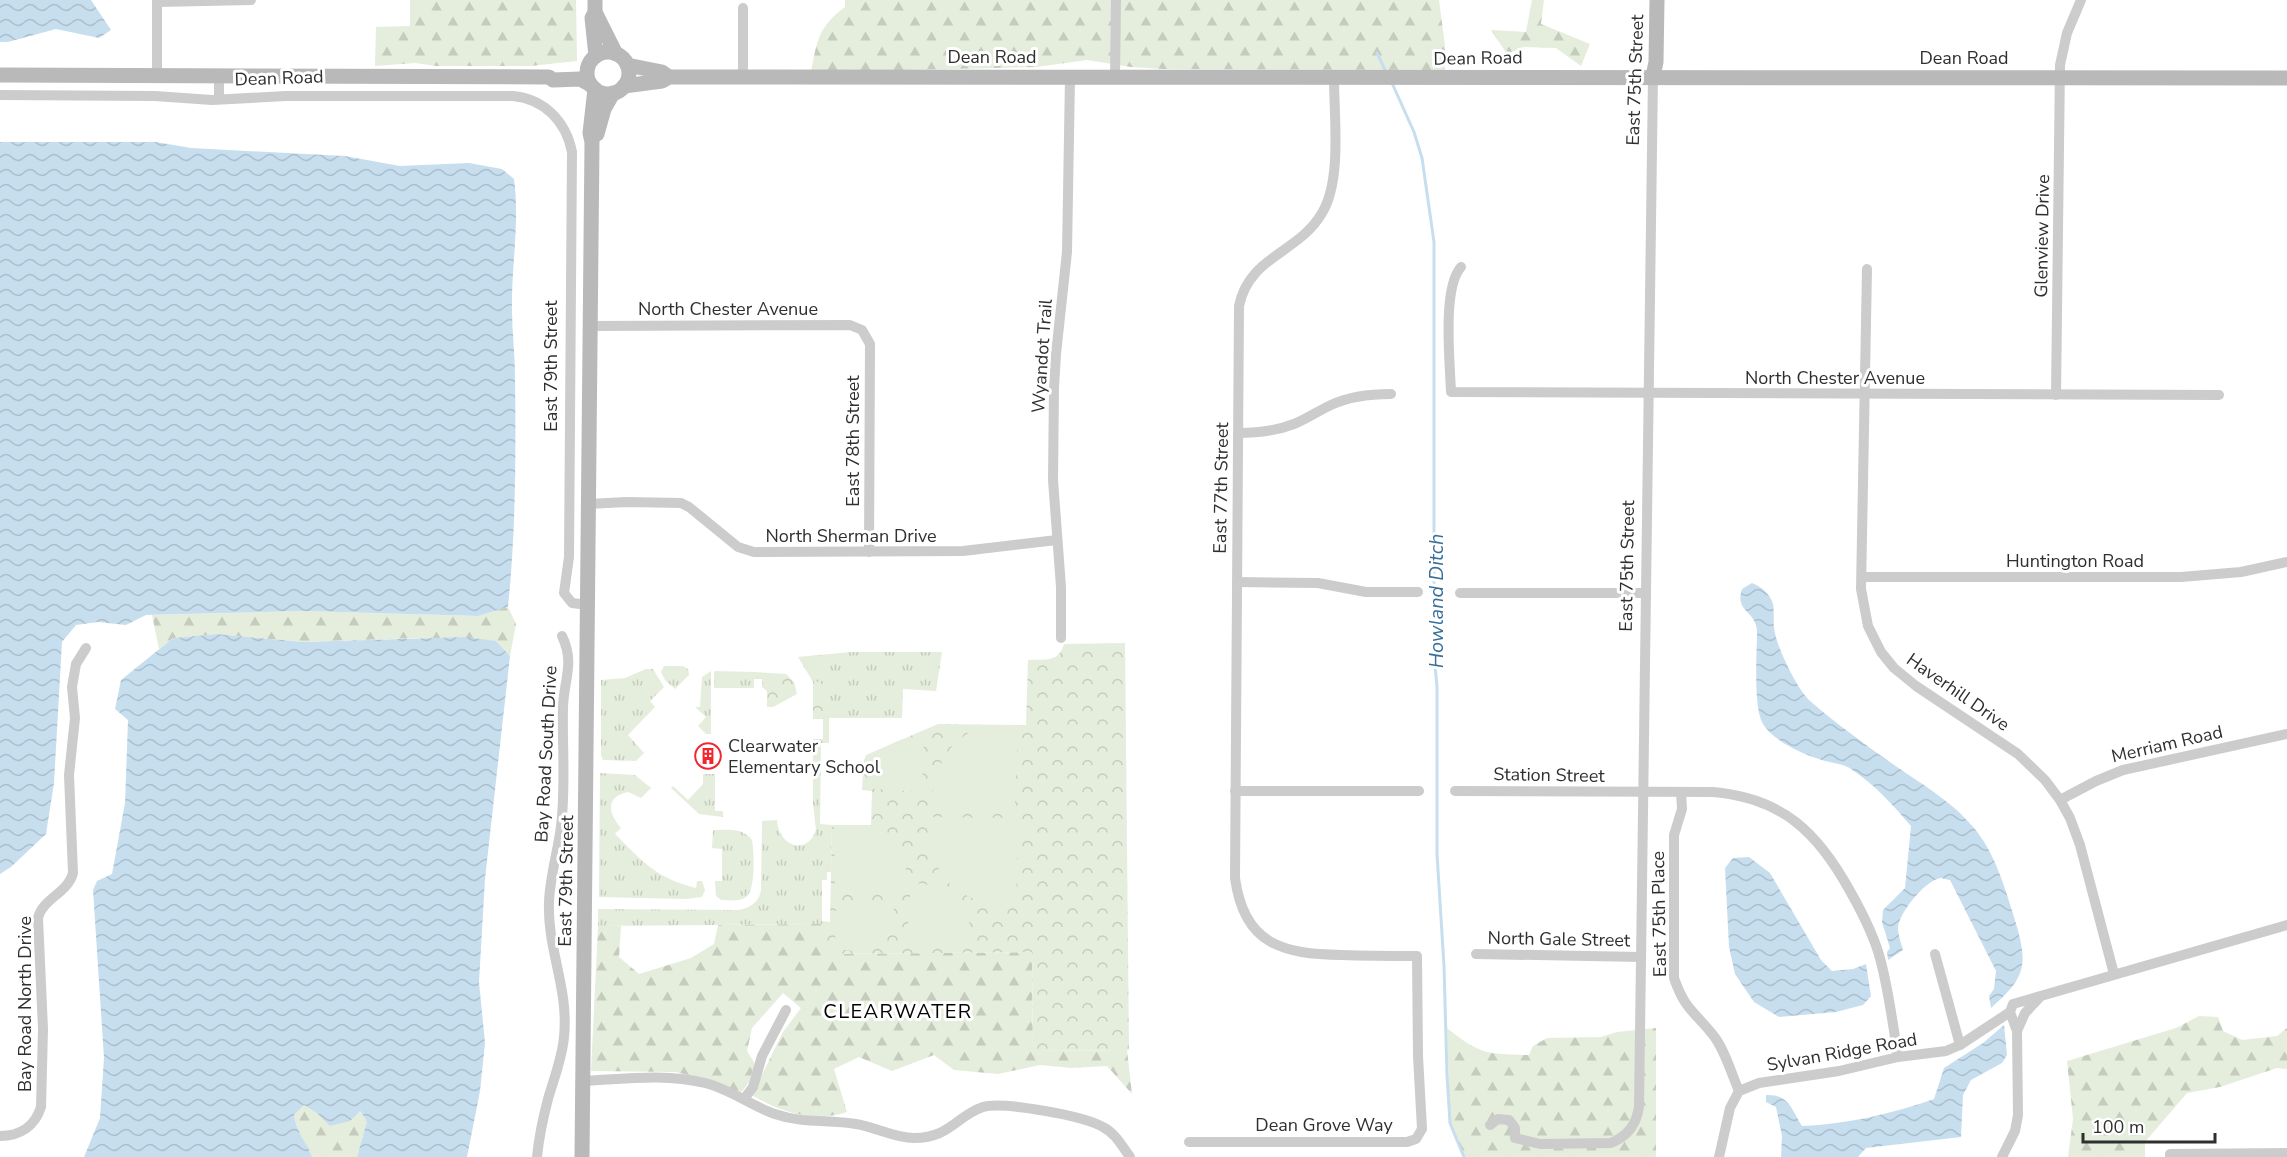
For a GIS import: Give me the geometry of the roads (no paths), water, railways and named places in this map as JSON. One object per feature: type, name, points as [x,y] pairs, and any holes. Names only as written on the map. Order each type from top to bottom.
[{"type":"street","points":[[157,75],[157,1],[251,0]]},
{"type":"street","points":[[1115,77],[1116,0]]},
{"type":"street","name":"East 75th Street","points":[[1490,1125],[1498,1119],[1506,1119],[1515,1128],[1515,1138],[1540,1144],[1611,1143],[1630,1131],[1638,1116],[1653,76],[1656,62],[1657,0]]},
{"type":"street","name":"Glenview Drive","points":[[2056,395],[2060,78],[2062,53],[2067,33],[2081,0]]},
{"type":"street","points":[[743,3],[743,77]]},
{"type":"street","points":[[595,6],[622,59],[628,77],[619,89],[603,93],[593,87],[588,72],[593,59],[592,18],[595,6]]},
{"type":"street","points":[[593,59],[608,52],[622,59]]},
{"type":"street","name":"Dean Road","points":[[549,76],[553,72],[576,68],[593,59]]},
{"type":"street","name":"Dean Road","points":[[622,59],[662,72],[669,77]]},
{"type":"street","name":"Dean Road","points":[[0,75],[549,76],[553,80],[580,80],[593,87]]},
{"type":"street","points":[[219,75],[219,99]]},
{"type":"street","name":"Dean Road","points":[[619,89],[662,81],[669,77],[2287,78]]},
{"type":"street","name":"Wyandot Trail","points":[[1061,638],[1061,586],[1053,480],[1055,377],[1067,252],[1070,77]]},
{"type":"street","name":"East 77th Street","points":[[1334,78],[1334,174],[1326,206],[1309,230],[1255,272],[1242,294],[1239,315],[1235,790],[1237,892],[1243,911],[1258,930],[1276,945],[1305,954],[1417,956]]},
{"type":"street","name":"East 79th Street","points":[[582,1157],[591,326],[592,142],[590,133],[593,87]]},
{"type":"street","name":"East 79th Street","points":[[592,142],[598,132],[604,109],[619,89]]},
{"type":"street","name":"Dean Road","points":[[0,95],[155,96],[219,99],[286,96],[516,96],[536,102],[554,115]]},
{"type":"street","name":"East 79th Street","points":[[554,115],[568,135],[572,152],[568,556],[564,593],[572,603],[588,605]]},
{"type":"street","name":"North Chester Avenue","points":[[1461,267],[1453,279],[1450,295],[1451,392],[2219,395]]},
{"type":"street","name":"Haverhill Drive","points":[[1867,269],[1862,598],[1868,626],[1881,652],[1894,668],[1916,686],[2023,758],[2045,780],[2060,800],[2070,818],[2080,845],[2114,974]]},
{"type":"street","name":"North Chester Avenue","points":[[591,326],[850,325],[863,332]]},
{"type":"street","name":"East 78th Street","points":[[863,332],[870,344],[869,552]]},
{"type":"street","points":[[1238,433],[1275,430],[1361,395],[1391,394]]},
{"type":"street","name":"North Sherman Drive","points":[[589,504],[681,503],[738,547],[752,552],[963,552],[1057,540]]},
{"type":"street","name":"Huntington Road","points":[[1862,577],[2181,577],[2233,573],[2287,562]]},
{"type":"street","points":[[1237,582],[1318,583],[1366,592],[1418,592]]},
{"type":"street","points":[[1460,593],[1646,593]]},
{"type":"street","name":"Bay Road South Drive","points":[[537,1157],[540,1129],[560,1066],[565,1029],[565,1001],[552,944],[549,912],[549,890],[562,818],[563,704],[569,673],[567,647],[562,636]]},
{"type":"street","name":"Bay Road North Drive","points":[[0,1136],[12,1135],[28,1128],[36,1118],[42,1098],[43,1029],[38,918],[42,908],[67,886],[74,867],[69,775],[75,718],[72,687],[76,664],[86,648]]},
{"type":"street","name":"Merriam Road","points":[[2060,800],[2096,780],[2123,770],[2287,734]]},
{"type":"street","points":[[1235,790],[1419,791]]},
{"type":"street","name":"Station Street","points":[[1455,791],[1731,794],[1761,802],[1791,818],[1821,845],[1838,869],[1873,937],[1886,985],[1898,1056]]},
{"type":"street","name":"East 75th Place","points":[[1682,792],[1682,809],[1674,835],[1674,978],[1679,994],[1690,1012],[1715,1037],[1739,1091]]},
{"type":"street","name":"Sylvan Ridge Road","points":[[1739,1091],[1759,1083],[1839,1071],[1898,1056],[1946,1051],[1960,1045],[2010,1012],[2013,1004],[2287,925]]},
{"type":"street","name":"North Gale Street","points":[[1476,954],[1641,957]]},
{"type":"street","points":[[1935,954],[1960,1045]]},
{"type":"street","name":"Dean Grove Way","points":[[1189,1142],[1407,1142],[1416,1139],[1423,1122],[1418,1056],[1417,956]]},
{"type":"street","points":[[2002,1157],[2010,1144],[2018,1114],[2018,1032],[2025,1013],[2039,998]]},
{"type":"street","points":[[744,1099],[753,1087],[762,1056],[786,1010]]},
{"type":"street","points":[[2010,1012],[2018,1032]]},
{"type":"street","points":[[582,1081],[675,1077],[708,1084],[771,1113],[795,1120],[855,1123],[915,1138],[935,1135],[979,1109],[992,1105],[1006,1105],[1097,1124],[1116,1137],[1130,1157]]},
{"type":"street","points":[[1719,1157],[1730,1108],[1739,1091]]},
{"type":"street","points":[[2170,1155],[2287,1153]]},
{"type":"water","points":[[0,0],[91,0],[111,30],[99,38],[56,29],[8,42],[0,42]]},
{"type":"water","points":[[0,142],[156,142],[191,148],[345,156],[400,166],[469,163],[502,169],[514,179],[516,228],[512,294],[515,491],[508,607],[478,616],[304,611],[146,615],[126,625],[98,622],[76,625],[62,642],[54,783],[46,834],[11,867],[0,874]]},
{"type":"water","points":[[1752,583],[1764,590],[1772,601],[1774,628],[1783,656],[1793,677],[1810,701],[1853,735],[1951,805],[1970,823],[1990,852],[2011,906],[2023,958],[2022,968],[2012,987],[1991,1008],[1989,996],[1994,989],[1996,971],[1950,880],[1941,878],[1935,880],[1914,898],[1903,913],[1898,927],[1903,950],[1888,960],[1887,952],[1890,948],[1882,922],[1883,910],[1905,888],[1911,826],[1875,788],[1851,769],[1791,747],[1775,737],[1763,724],[1757,693],[1756,625],[1743,607],[1740,597],[1742,589]]},
{"type":"water","points":[[217,634],[303,642],[465,637],[496,641],[510,656],[485,879],[479,982],[485,1043],[480,1091],[467,1157],[357,1157],[367,1121],[360,1111],[350,1121],[330,1126],[304,1105],[294,1115],[312,1157],[84,1157],[100,1118],[104,1058],[93,890],[97,881],[112,874],[125,803],[128,720],[115,709],[121,680],[173,638]]},
{"type":"water","points":[[1749,857],[1770,873],[1821,960],[1832,971],[1853,969],[1866,964],[1871,996],[1863,1005],[1836,1012],[1779,1017],[1754,1002],[1735,974],[1729,947],[1725,868],[1733,858]]},
{"type":"water","points":[[2004,1025],[2007,1055],[2002,1063],[1971,1080],[1963,1095],[1961,1137],[1866,1148],[1858,1157],[1781,1157],[1782,1136],[1776,1107],[1766,1102],[1766,1095],[1774,1095],[1785,1100],[1802,1126],[1853,1121],[1902,1109],[1934,1099],[1944,1068],[1983,1043]]},
{"type":"waterway","name":"Howland Ditch","points":[[1377,53],[1386,72]]},
{"type":"waterway","name":"Howland Ditch","points":[[1392,83],[1414,132],[1422,158],[1434,242],[1434,654],[1437,687],[1437,854],[1450,1123],[1464,1157]]},
{"type":"place","name":"Clearwater Elementary School","points":[[708,756]]},
{"type":"district","name":"CLEARWATER","points":[[898,1011]]}]
